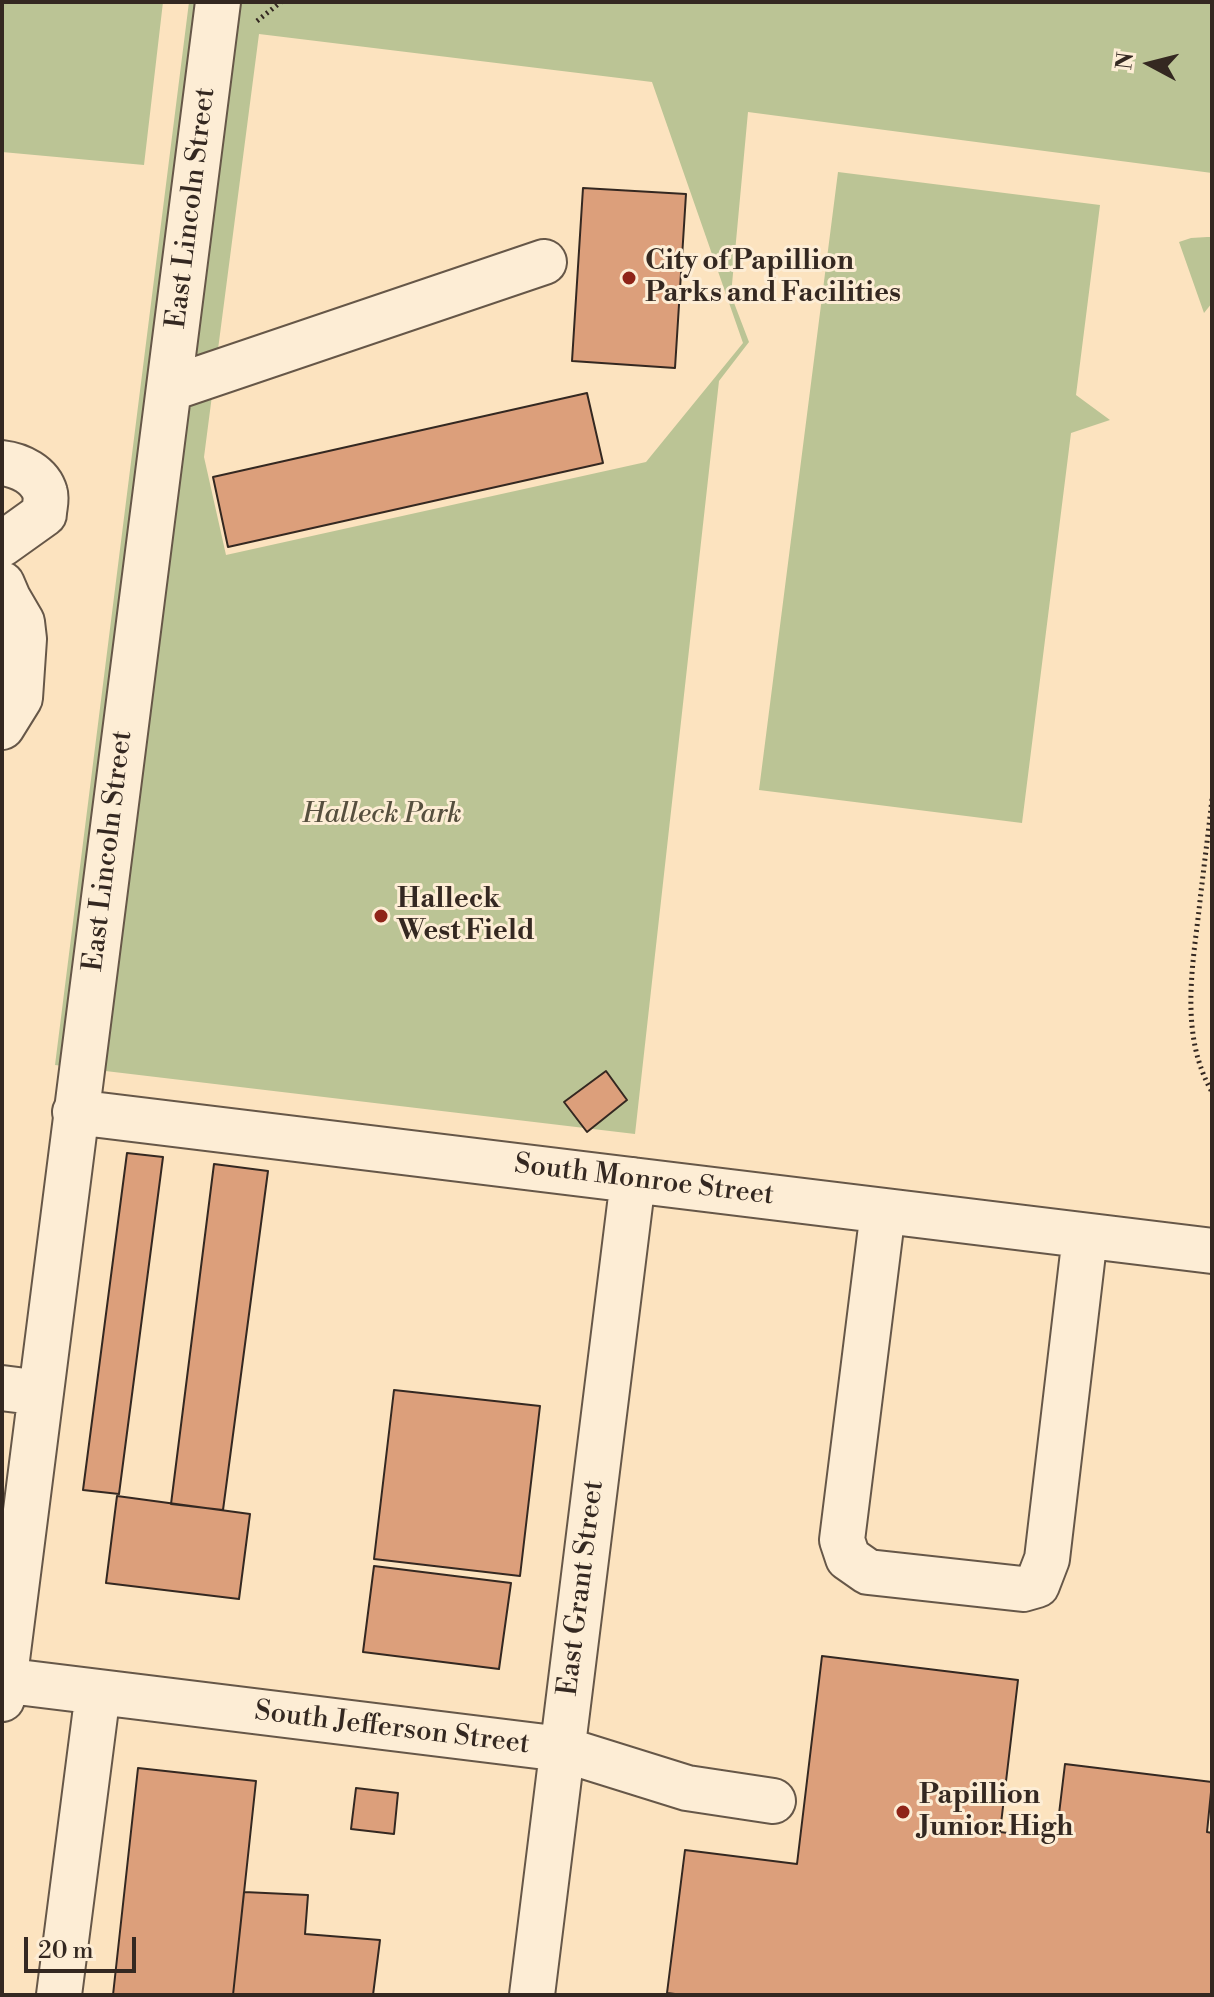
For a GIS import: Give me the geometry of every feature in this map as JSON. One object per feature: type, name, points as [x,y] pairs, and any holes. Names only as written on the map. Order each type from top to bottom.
[{"type":"street","name":"East Lincoln Street","points":[[3,1686],[22,1390],[75,1112],[218,2]]},
{"type":"street","points":[[169,389],[544,262]]},
{"type":"street","points":[[2,463],[28,472],[38,480],[46,495],[44,514],[2,544]]},
{"type":"street","points":[[2,584],[22,622],[24,639],[20,698],[2,727]]},
{"type":"street","name":"South Monroe Street","points":[[75,1112],[1212,1251]]},
{"type":"street","name":"East Grant Street","points":[[532,1995],[633,1180]]},
{"type":"street","points":[[883,1211],[842,1540],[848,1558],[868,1572],[1023,1589],[1037,1585],[1047,1559],[1085,1236]]},
{"type":"street","name":"South Jefferson Street","points":[[3,1686],[98,1692],[562,1749],[687,1788],[773,1801]]},
{"type":"street","points":[[59,1995],[98,1692]]},
{"type":"path","points":[[1212,799],[1190,1002],[1193,1042],[1212,1092]]},
{"type":"green space","points":[[2,2],[163,2],[144,165],[2,152]]},
{"type":"green space","name":"Halleck Park","points":[[189,2],[1212,2],[1212,173],[748,112],[731,295],[749,342],[719,381],[635,1134],[55,1065]],"holes":[[[259,34],[652,82],[743,343],[646,462],[226,555],[204,457]]]},
{"type":"green space","points":[[838,172],[1100,205],[1076,395],[1110,420],[1071,433],[1022,823],[759,790]]},
{"type":"green space","points":[[1212,237],[1212,303],[1204,313],[1179,242]]},
{"type":"building","name":"City of Papillion Parks and Facilities","points":[[583,188],[686,194],[675,368],[572,361]]},
{"type":"building","points":[[587,393],[603,463],[228,547],[213,477]]},
{"type":"building","points":[[606,1071],[627,1100],[587,1132],[564,1102]]},
{"type":"building","points":[[127,1153],[163,1157],[119,1494],[83,1490]]},
{"type":"building","points":[[214,1164],[268,1171],[223,1510],[171,1504]]},
{"type":"building","points":[[394,1390],[540,1406],[520,1576],[374,1559]]},
{"type":"building","points":[[117,1496],[250,1514],[239,1599],[106,1583]]},
{"type":"building","points":[[374,1566],[511,1583],[499,1669],[363,1652]]},
{"type":"building","name":"Papillion Junior High","points":[[822,1656],[1018,1680],[1000,1832],[1056,1839],[1065,1764],[1212,1782],[1207,1832],[1212,1833],[1212,1995],[667,1993],[685,1850],[797,1864]]},
{"type":"building","points":[[138,1768],[256,1781],[233,1995],[113,1995]]},
{"type":"building","points":[[356,1788],[398,1793],[394,1834],[351,1829]]},
{"type":"building","points":[[244,1892],[308,1895],[305,1934],[380,1940],[373,1995],[233,1995]]},
{"type":"place","name":"City of Papillion Parks and Facilities","points":[[629,278]]},
{"type":"place","name":"Halleck West Field","points":[[381,916]]},
{"type":"place","name":"Papillion Junior High","points":[[903,1812]]}]
